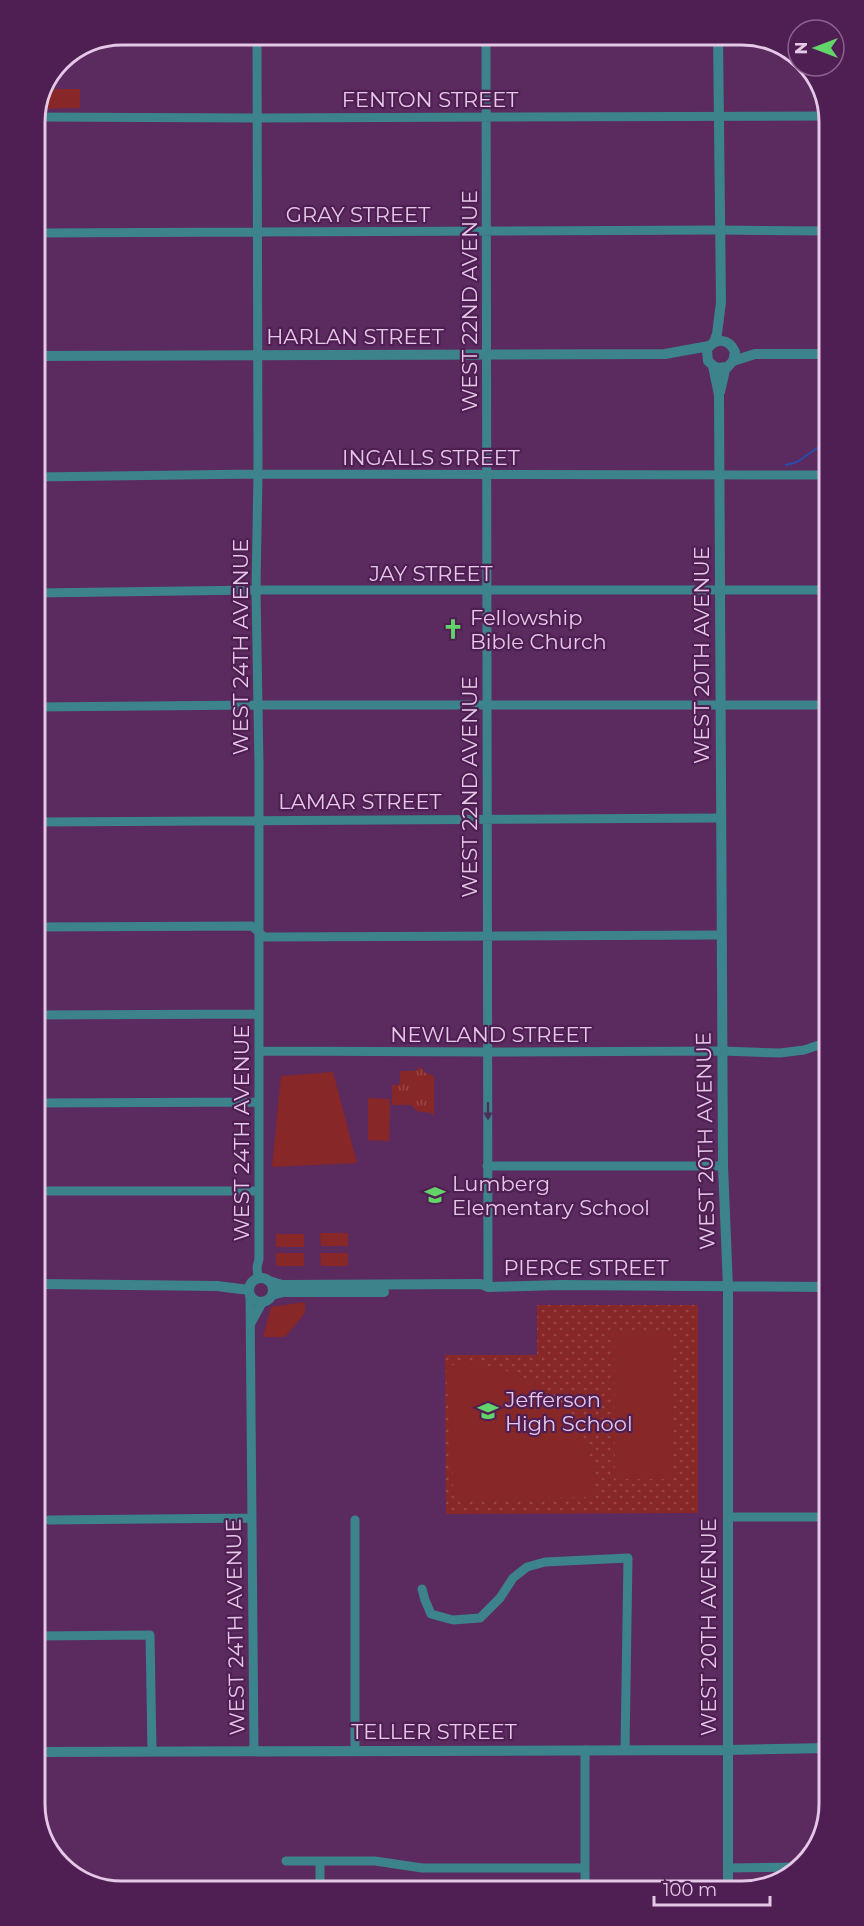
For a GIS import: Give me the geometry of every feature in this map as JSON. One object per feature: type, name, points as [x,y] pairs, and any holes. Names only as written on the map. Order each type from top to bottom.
[{"type":"street","name":"WEST 24TH AVENUE","points":[[254,1750],[251,1323],[259,1259],[256,590],[257,45]]},
{"type":"street","name":"WEST 22ND AVENUE","points":[[486,45],[488,1287]]},
{"type":"street","points":[[718,45],[721,302],[717,334],[706,354],[710,364],[720,369],[755,354]]},
{"type":"street","name":"FENTON STREET","points":[[45,117],[819,116]]},
{"type":"street","name":"GRAY STREET","points":[[45,233],[819,231]]},
{"type":"street","points":[[721,302],[730,344],[735,355],[730,364]]},
{"type":"street","points":[[711,344],[721,340],[755,354],[819,354]]},
{"type":"street","name":"HARLAN STREET","points":[[674,354],[711,344]]},
{"type":"street","name":"HARLAN STREET","points":[[45,356],[674,354],[699,358],[710,364]]},
{"type":"street","name":"WEST 20TH AVENUE","points":[[710,364],[719,395],[723,1166],[728,1287],[728,1881]]},
{"type":"street","name":"WEST 20TH AVENUE","points":[[719,395],[730,364]]},
{"type":"street","name":"INGALLS STREET","points":[[45,477],[258,474],[819,475]]},
{"type":"street","name":"JAY STREET","points":[[45,593],[256,590],[819,590]]},
{"type":"street","points":[[45,708],[257,705],[819,705]]},
{"type":"street","name":"LAMAR STREET","points":[[45,822],[720,818]]},
{"type":"street","points":[[45,927],[252,927],[264,937],[721,935]]},
{"type":"street","points":[[45,1015],[258,1014]]},
{"type":"street","name":"NEWLAND STREET","points":[[259,1051],[784,1052],[804,1050],[819,1045]]},
{"type":"street","points":[[45,1103],[259,1102]]},
{"type":"street","points":[[488,1166],[723,1166]]},
{"type":"street","points":[[45,1191],[259,1191]]},
{"type":"street","name":"PIERCE STREET","points":[[45,1284],[819,1287]]},
{"type":"street","points":[[257,1284],[273,1287],[267,1298],[255,1300],[257,1284]]},
{"type":"street","name":"PIERCE STREET","points":[[267,1298],[283,1292],[481,1291],[488,1287]]},
{"type":"street","name":"WEST 24TH AVENUE","points":[[251,1323],[267,1298]]},
{"type":"street","points":[[728,1517],[819,1516]]},
{"type":"street","points":[[50,1520],[251,1518]]},
{"type":"street","points":[[355,1520],[355,1751]]},
{"type":"street","points":[[422,1589],[431,1614],[453,1620],[480,1618],[500,1599],[513,1578],[527,1567],[545,1562],[628,1558],[625,1750]]},
{"type":"street","points":[[45,1636],[150,1635],[152,1751]]},
{"type":"street","name":"TELLER STREET","points":[[45,1752],[819,1748]]},
{"type":"street","points":[[585,1750],[585,1881]]},
{"type":"street","points":[[286,1861],[375,1861],[422,1868],[585,1868]]},
{"type":"street","points":[[320,1861],[320,1881]]},
{"type":"street","points":[[728,1868],[786,1867]]},
{"type":"green space","points":[[53,89],[80,89],[80,108],[47,109]]},
{"type":"green space","points":[[421,1067],[424,1072],[434,1076],[434,1116],[431,1113],[417,1111],[411,1105],[392,1105],[392,1085],[398,1085],[400,1082],[400,1071],[414,1071]]},
{"type":"green space","points":[[333,1072],[357,1163],[272,1167],[281,1076]]},
{"type":"green space","points":[[368,1098],[390,1099],[389,1141],[368,1140]]},
{"type":"green space","points":[[320,1233],[348,1233],[348,1246],[321,1246]]},
{"type":"green space","points":[[276,1234],[304,1234],[304,1247],[276,1247]]},
{"type":"green space","points":[[276,1253],[304,1253],[304,1266],[276,1266]]},
{"type":"green space","points":[[320,1253],[348,1253],[348,1266],[321,1266]]},
{"type":"green space","points":[[305,1302],[305,1313],[285,1337],[263,1337],[271,1307]]},
{"type":"green space","points":[[537,1305],[698,1305],[698,1513],[446,1514],[445,1355],[537,1355]]},
{"type":"green space","points":[[614,1332],[672,1332],[673,1479],[615,1479]]},
{"type":"green space","points":[[470,1363],[519,1375],[532,1382],[556,1402],[566,1414],[590,1455],[593,1497],[454,1500],[446,1366]]},
{"type":"waterway","points":[[786,465],[797,462],[819,447]]},
{"type":"place","name":"Fellowship Bible Church","points":[[453,629]]},
{"type":"place","name":"Lumberg Elementary School","points":[[435,1195]]},
{"type":"place","name":"Jefferson High School","points":[[488,1411]]}]
